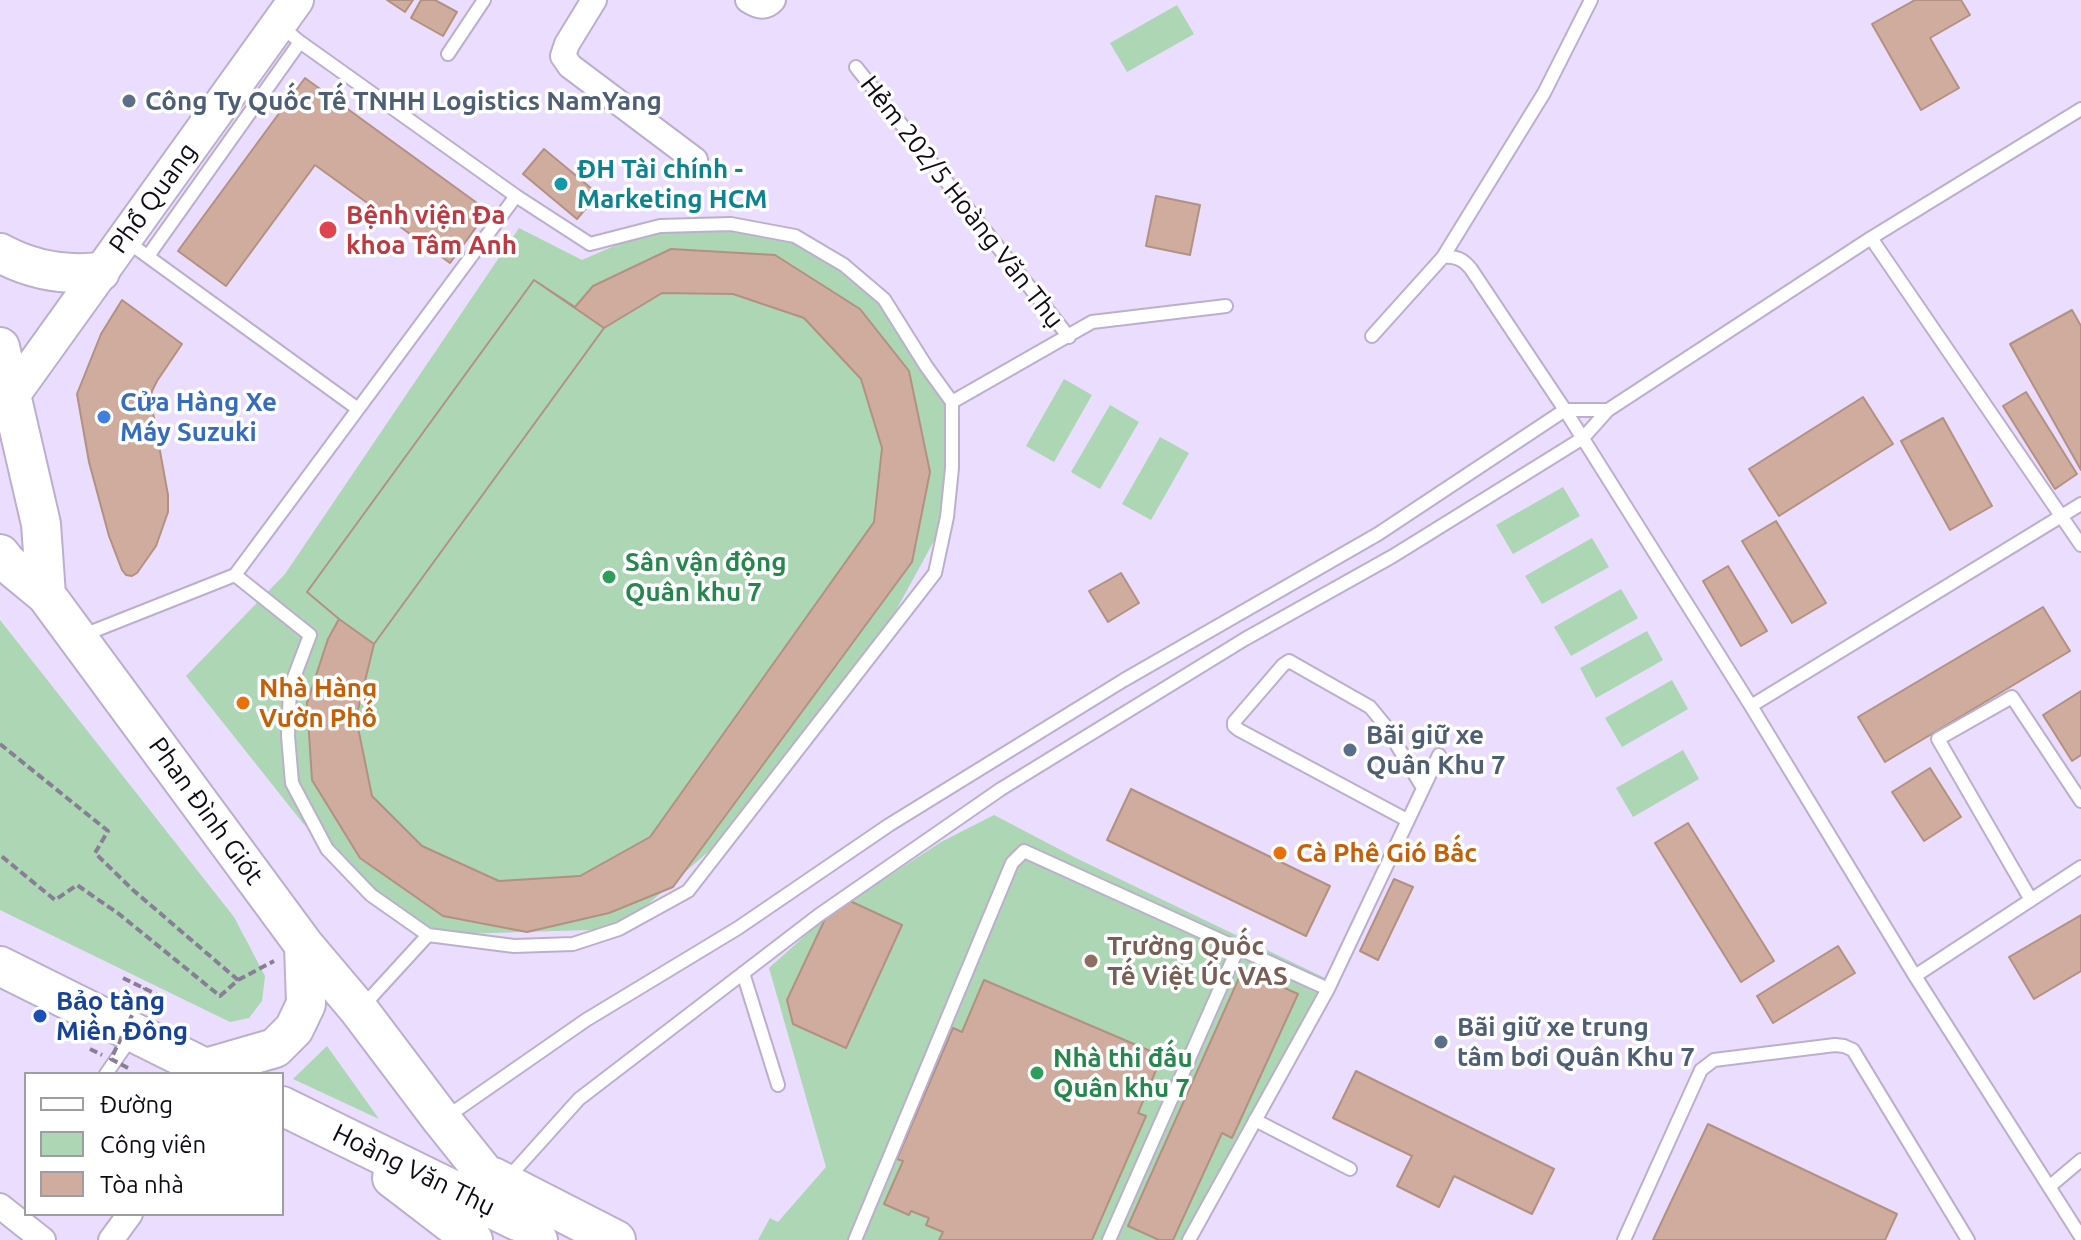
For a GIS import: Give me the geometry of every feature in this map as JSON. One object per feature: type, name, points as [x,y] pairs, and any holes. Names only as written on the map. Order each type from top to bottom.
[{"type":"main road","name":"Phổ Quang","points":[[11,397],[100,272],[136,248],[292,22]]},
{"type":"main road","points":[[0,253],[21,263],[54,272],[100,272]]},
{"type":"main road","points":[[0,347],[41,524],[46,595]]},
{"type":"main road","name":"Phan Đình Giót","points":[[0,554],[46,595],[304,945],[359,1010],[442,1120],[494,1177],[539,1235]]},
{"type":"main road","points":[[0,966],[131,1050],[211,1071],[275,1048],[294,1029],[306,1004],[304,945]]},
{"type":"main road","points":[[284,1107],[315,1122],[473,1240]]},
{"type":"main road","name":"Hoàng Văn Thụ","points":[[315,1122],[539,1235]]},
{"type":"main road","name":"Hoàng Văn Thụ","points":[[494,1177],[616,1240]]},
{"type":"street","points":[[594,0],[563,56],[570,66],[695,160]]},
{"type":"street","points":[[748,0],[757,6],[764,6],[773,0]]},
{"type":"street","points":[[0,1206],[43,1240]]},
{"type":"street","points":[[111,1240],[129,1216]]},
{"type":"lane","points":[[448,54],[484,0]]},
{"type":"lane","points":[[1372,336],[1443,257],[1544,93],[1591,0]]},
{"type":"lane","points":[[235,575],[310,635],[290,688],[288,736],[292,783],[327,849],[371,895],[428,935],[514,946],[573,944],[619,929],[688,891],[935,573],[947,517],[952,468],[952,402],[884,299],[844,265],[795,236],[731,224],[660,226],[590,244],[516,196],[292,22]]},
{"type":"lane","name":"Hẻm 202/5 Hoàng Văn Thụ","points":[[856,67],[1069,337]]},
{"type":"lane","points":[[494,1177],[579,1099],[743,973],[819,915],[1001,789],[1245,639],[1393,556],[1583,438],[1608,410],[1871,238],[2081,109]]},
{"type":"lane","points":[[77,637],[235,575],[516,196]]},
{"type":"lane","points":[[1871,238],[2081,545]]},
{"type":"lane","points":[[136,248],[358,409]]},
{"type":"lane","points":[[1443,257],[1454,256],[1471,269],[1565,410],[1751,706],[1915,976],[2081,1237]]},
{"type":"lane","points":[[952,402],[1092,322],[1226,306]]},
{"type":"lane","points":[[442,1120],[586,1020],[738,928],[889,825],[1124,680],[1378,534],[1565,410],[1608,410]]},
{"type":"lane","points":[[1751,706],[2081,504]]},
{"type":"lane","points":[[1407,820],[1239,730],[1234,722],[1289,661],[1370,707],[1384,724],[1423,788]]},
{"type":"lane","points":[[2031,900],[1938,739],[2012,697],[2081,801]]},
{"type":"lane","points":[[1189,1240],[1328,989],[1439,755]]},
{"type":"lane","points":[[855,1240],[1012,863],[1024,851],[1328,989]]},
{"type":"lane","points":[[1915,976],[2081,867]]},
{"type":"lane","points":[[359,1010],[428,935]]},
{"type":"lane","points":[[1109,1240],[1238,948]]},
{"type":"lane","points":[[743,973],[778,1085]]},
{"type":"lane","points":[[1624,1240],[1706,1064],[1714,1060],[1835,1045],[1853,1050],[1966,1239]]},
{"type":"lane","points":[[108,1072],[131,1050]]},
{"type":"lane","points":[[1255,1120],[1350,1169]]},
{"type":"lane","points":[[2049,1187],[2081,1160]]},
{"type":"path","points":[[0,744],[108,831],[95,853],[133,890],[238,980]]},
{"type":"path","points":[[0,855],[55,900],[77,885],[119,914],[220,996],[238,980],[304,945]]},
{"type":"path","points":[[123,978],[166,999]]},
{"type":"path","points":[[131,1050],[111,1059],[145,988]]},
{"type":"green space","points":[[1177,5],[1194,34],[1127,72],[1110,43]]},
{"type":"green space","name":"Sân vận động Quân khu 7","points":[[660,226],[795,236],[884,299],[952,402],[947,517],[870,658],[742,822],[684,873],[673,887],[662,892],[619,929],[428,935],[327,849],[186,676],[285,574],[519,228],[582,260]]},
{"type":"green space","points":[[1064,379],[1092,395],[1054,462],[1026,446]]},
{"type":"green space","points":[[1110,405],[1139,422],[1100,489],[1071,472]]},
{"type":"green space","points":[[1160,437],[1189,453],[1151,520],[1122,504]]},
{"type":"green space","points":[[1563,487],[1580,516],[1513,554],[1496,525]]},
{"type":"green space","points":[[1592,538],[1609,567],[1542,604],[1525,576]]},
{"type":"green space","points":[[1621,589],[1638,618],[1571,656],[1554,627]]},
{"type":"green space","points":[[0,620],[234,917],[265,976],[262,1001],[249,1018],[230,1022],[0,910]]},
{"type":"green space","points":[[1647,631],[1663,660],[1596,698],[1580,668]]},
{"type":"green space","points":[[1672,680],[1688,709],[1622,747],[1605,718]]},
{"type":"green space","points":[[1683,750],[1699,779],[1633,817],[1616,788]]},
{"type":"green space","name":"Nhà thi đấu Quân khu 7","points":[[994,815],[1327,979],[1181,1240],[758,1240],[770,1218],[778,1222],[826,1167],[769,968],[826,917],[941,842]]},
{"type":"green space","points":[[327,1046],[379,1119],[293,1079]]},
{"type":"building","points":[[387,0],[413,0],[405,12]]},
{"type":"building","points":[[421,0],[435,0],[457,12],[443,36],[411,18]]},
{"type":"building","points":[[1915,0],[1961,0],[1970,15],[1930,38],[1959,88],[1921,110],[1872,24]]},
{"type":"building","points":[[305,78],[488,211],[450,263],[315,165],[226,286],[178,251]]},
{"type":"building","name":"ĐH Tài chính - Marketing HCM","points":[[544,149],[598,194],[577,219],[523,174]]},
{"type":"building","points":[[1156,196],[1200,205],[1190,255],[1146,246]]},
{"type":"building","points":[[671,249],[775,255],[860,309],[909,371],[930,472],[912,562],[673,887],[609,913],[527,932],[443,916],[360,858],[312,780],[307,703],[328,639],[339,619],[307,592],[534,280],[575,307],[593,286]],"holes":[[[662,293],[733,294],[804,318],[861,379],[882,448],[874,522],[650,837],[580,876],[499,881],[422,846],[372,796],[356,718],[374,644],[604,328]]]},
{"type":"building","points":[[534,280],[604,328],[374,644],[307,592]]},
{"type":"building","points":[[122,300],[182,344],[157,381],[151,402],[168,495],[168,512],[156,546],[132,576],[122,570],[109,536],[89,462],[77,394],[101,334]]},
{"type":"building","points":[[2072,310],[2081,326],[2081,470],[2010,344]]},
{"type":"building","points":[[2026,392],[2077,474],[2055,489],[2003,406]]},
{"type":"building","points":[[1863,397],[1893,444],[1779,516],[1749,469]]},
{"type":"building","points":[[1943,418],[1992,506],[1950,530],[1901,441]]},
{"type":"building","points":[[1776,521],[1826,603],[1792,623],[1742,541]]},
{"type":"building","points":[[1728,566],[1767,631],[1741,646],[1703,581]]},
{"type":"building","points":[[1121,573],[1139,603],[1108,622],[1089,591]]},
{"type":"building","points":[[2043,607],[2070,651],[1885,762],[1858,717]]},
{"type":"building","points":[[2081,691],[2081,755],[2072,761],[2043,715]]},
{"type":"building","points":[[1930,768],[1961,817],[1924,841],[1892,792]]},
{"type":"building","points":[[1131,789],[1330,886],[1306,936],[1107,840]]},
{"type":"building","points":[[1688,823],[1774,961],[1741,982],[1655,843]]},
{"type":"building","points":[[1394,879],[1413,887],[1378,960],[1360,951]]},
{"type":"building","points":[[850,901],[902,925],[846,1048],[793,1024],[787,1000],[826,917]]},
{"type":"building","points":[[2081,915],[2081,971],[2034,999],[2009,957]]},
{"type":"building","points":[[1838,946],[1855,973],[1773,1023],[1757,996]]},
{"type":"building","points":[[1243,969],[1298,994],[1232,1138],[1222,1133],[1173,1240],[1159,1240],[1128,1226]]},
{"type":"building","points":[[984,980],[1162,1056],[1138,1113],[1146,1116],[1092,1240],[939,1240],[943,1232],[926,1225],[929,1218],[911,1211],[909,1215],[884,1204],[903,1161],[897,1159],[953,1028],[962,1032]]},
{"type":"building","points":[[1356,1071],[1554,1169],[1532,1214],[1454,1176],[1439,1207],[1397,1186],[1412,1156],[1333,1118]]},
{"type":"building","points":[[1708,1124],[1897,1214],[1885,1240],[1653,1240]]},
{"type":"place","name":"Công Ty Quốc Tế TNHH Logistics NamYang","points":[[129,101]]},
{"type":"place","name":"ĐH Tài chính - Marketing HCM","points":[[561,184]]},
{"type":"place","name":"Bệnh viện Đa khoa Tâm Anh","points":[[328,230]]},
{"type":"place","name":"Cửa Hàng Xe Máy Suzuki","points":[[104,417]]},
{"type":"place","name":"Sân vận động Quân khu 7","points":[[609,577]]},
{"type":"place","name":"Nhà Hàng Vườn Phố","points":[[243,703]]},
{"type":"place","name":"Bãi giữ xe Quân Khu 7","points":[[1350,750]]},
{"type":"place","name":"Cà Phê Gió Bấc","points":[[1280,853]]},
{"type":"place","name":"Trường Quốc Tế Việt Úc VAS","points":[[1091,961]]},
{"type":"place","name":"Bảo tàng Miền Đông","points":[[40,1016]]},
{"type":"place","name":"Bãi giữ xe trung tâm bơi Quân Khu 7","points":[[1441,1042]]},
{"type":"place","name":"Nhà thi đấu Quân khu 7","points":[[1037,1073]]}]
